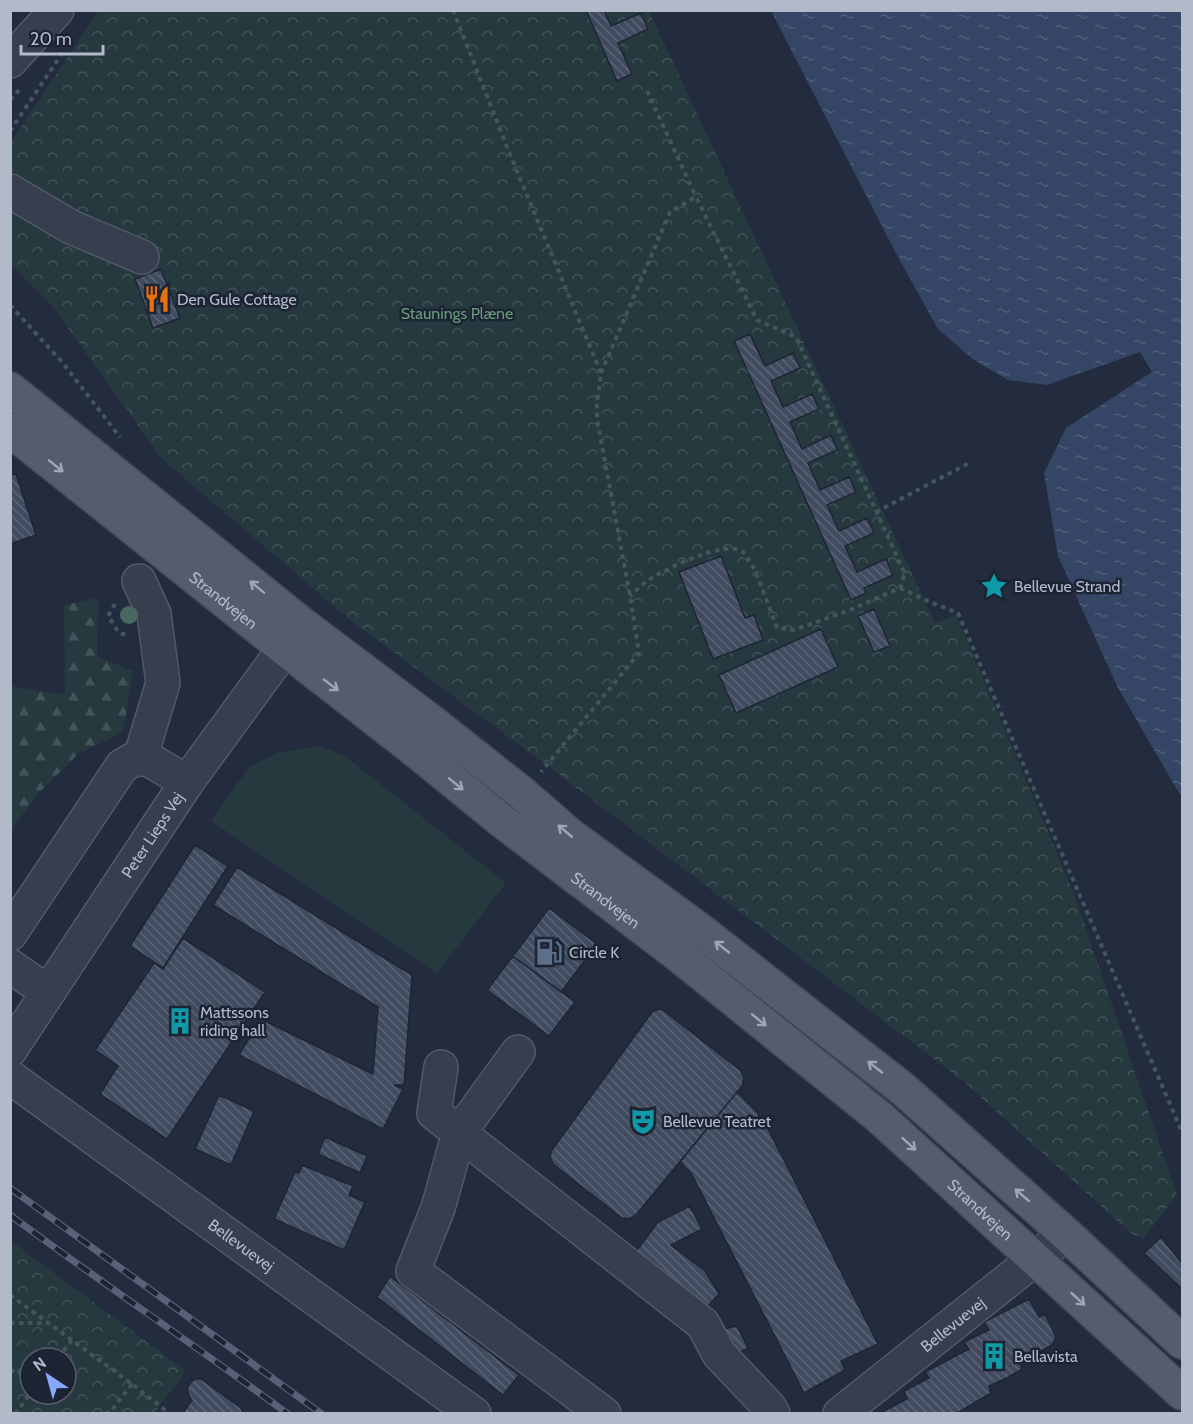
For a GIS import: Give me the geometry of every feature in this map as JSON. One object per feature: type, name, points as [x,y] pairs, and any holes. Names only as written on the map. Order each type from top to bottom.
[{"type":"main road","name":"Strandvejen","points":[[10,389],[294,636],[411,747],[552,860],[677,954],[878,1116],[1182,1393]]},
{"type":"main road","name":"Strandvejen","points":[[10,430],[294,636],[428,719],[523,794],[570,835],[696,927],[903,1089],[1066,1234],[1182,1342]]},
{"type":"street","points":[[10,61],[57,10]]},
{"type":"street","points":[[10,191],[71,227],[142,257]]},
{"type":"street","points":[[139,581],[154,614],[163,683],[140,759]]},
{"type":"street","name":"Peter Lieps Vej","points":[[10,1050],[187,782],[294,636]]},
{"type":"street","points":[[10,934],[122,766],[136,758],[148,759],[187,782]]},
{"type":"street","points":[[677,954],[696,927]]},
{"type":"street","points":[[10,966],[48,992]]},
{"type":"street","points":[[518,1052],[459,1133],[438,1208],[413,1271],[604,1413]]},
{"type":"street","points":[[441,1068],[434,1113],[703,1324],[719,1354],[768,1411]]},
{"type":"street","name":"Bellevuevej","points":[[10,1077],[474,1413]]},
{"type":"street","name":"Bellevuevej","points":[[840,1413],[1066,1234]]},
{"type":"path","points":[[453,10],[601,373]]},
{"type":"path","points":[[10,131],[66,48]]},
{"type":"path","points":[[630,596],[650,579],[675,566],[715,550],[731,548],[743,552],[753,566],[777,628],[794,630],[850,610],[900,588],[905,574],[796,337],[757,321],[696,198],[647,91]]},
{"type":"path","points":[[523,794],[639,653],[597,418],[597,403],[601,373],[670,212],[696,198]]},
{"type":"path","points":[[10,305],[62,362],[122,440]]},
{"type":"path","points":[[876,512],[969,463]]},
{"type":"path","points":[[900,588],[958,612],[1182,1132]]},
{"type":"path","points":[[10,1295],[170,1413]]},
{"type":"path","points":[[10,1323],[49,1323]]},
{"type":"path","points":[[67,1346],[72,1340]]},
{"type":"path","points":[[105,1413],[111,1411],[132,1384]]},
{"type":"green space","name":"Staunings Plæne","points":[[98,11],[649,11],[935,623],[956,615],[1073,891],[1177,1195],[1144,1238],[1133,1235],[963,1081],[557,773],[349,619],[162,459],[53,307],[11,265],[10,144]]},
{"type":"green space","points":[[98,598],[97,656],[133,671],[123,732],[78,754],[37,795],[11,830],[11,686],[65,695],[64,605]]},
{"type":"green space","points":[[320,746],[346,757],[506,883],[437,973],[211,821],[249,767],[280,752]]},
{"type":"green space","points":[[11,1241],[186,1371],[154,1413],[11,1413]]},
{"type":"water","points":[[771,11],[1182,11],[1182,798],[1118,688],[1058,556],[1044,473],[1066,428],[1152,372],[1140,352],[1047,385],[1008,380],[974,360],[938,329],[898,257]]},
{"type":"building","points":[[586,10],[604,10],[611,26],[641,13],[648,29],[618,43],[632,74],[617,81]]},
{"type":"building","name":"Den Gule Cottage","points":[[161,269],[180,318],[153,328],[135,279]]},
{"type":"building","points":[[750,334],[765,366],[793,353],[800,368],[771,381],[783,407],[812,394],[819,409],[790,422],[802,449],[831,435],[837,450],[808,463],[820,490],[849,477],[856,492],[827,505],[839,531],[867,518],[874,533],[845,546],[857,572],[886,559],[893,575],[864,588],[866,593],[851,600],[734,341]]},
{"type":"building","points":[[16,474],[36,535],[10,544],[10,475]]},
{"type":"building","points":[[721,556],[745,618],[754,615],[763,640],[713,659],[679,572]]},
{"type":"building","points":[[874,609],[890,646],[874,652],[858,616]]},
{"type":"building","points":[[821,629],[838,667],[736,713],[719,675]]},
{"type":"building","points":[[195,845],[228,866],[163,968],[130,946]]},
{"type":"building","points":[[237,867],[412,975],[404,1085],[394,1085],[403,1089],[383,1129],[239,1055],[261,1019],[373,1074],[378,1007],[213,905]]},
{"type":"building","points":[[549,908],[597,944],[561,992],[513,956]]},
{"type":"building","name":"Mattssons riding hall","points":[[183,938],[265,992],[167,1139],[100,1094],[118,1066],[95,1050],[154,963],[163,969]]},
{"type":"building","points":[[513,956],[575,1002],[549,1036],[487,990]]},
{"type":"building","name":"Bellevue Teatret","points":[[658,1009],[663,1010],[740,1070],[744,1078],[742,1086],[636,1215],[629,1219],[622,1218],[553,1164],[550,1157],[552,1150],[652,1012]]},
{"type":"building","points":[[737,1092],[757,1112],[769,1131],[878,1344],[841,1361],[845,1370],[804,1393],[691,1173],[680,1162]]},
{"type":"building","points":[[219,1095],[254,1111],[231,1165],[195,1149]]},
{"type":"building","points":[[325,1137],[367,1156],[360,1173],[318,1154]]},
{"type":"building","points":[[302,1165],[353,1186],[349,1195],[365,1202],[344,1250],[274,1219],[295,1172],[299,1173]]},
{"type":"building","points":[[690,1206],[702,1229],[671,1245],[705,1271],[719,1294],[707,1307],[637,1250],[658,1222]]},
{"type":"building","points":[[1161,1237],[1182,1263],[1182,1289],[1144,1253]]},
{"type":"building","points":[[390,1276],[519,1375],[503,1395],[377,1297]]},
{"type":"building","name":"Bellavista","points":[[1029,1299],[1039,1317],[1045,1314],[1056,1337],[1052,1345],[1020,1363],[1022,1369],[989,1386],[991,1393],[959,1412],[960,1414],[878,1414],[907,1399],[904,1391],[929,1378],[925,1372],[969,1349],[964,1342],[989,1330],[984,1322]]},
{"type":"building","points":[[737,1326],[748,1348],[732,1356],[719,1330]]},
{"type":"building","points":[[195,1379],[201,1379],[241,1408],[243,1414],[182,1414],[192,1400],[187,1389]]},
{"type":"railway","points":[[10,1188],[322,1414]]},
{"type":"railway","points":[[10,1215],[288,1414]]},
{"type":"place","name":"Den Gule Cottage","points":[[157,299]]},
{"type":"place","name":"Bellevue Strand","points":[[994,586]]},
{"type":"place","name":"Circle K","points":[[549,952]]},
{"type":"place","name":"Mattssons riding hall","points":[[180,1021]]},
{"type":"place","name":"Bellevue Teatret","points":[[643,1121]]},
{"type":"place","name":"Bellavista","points":[[994,1356]]}]
